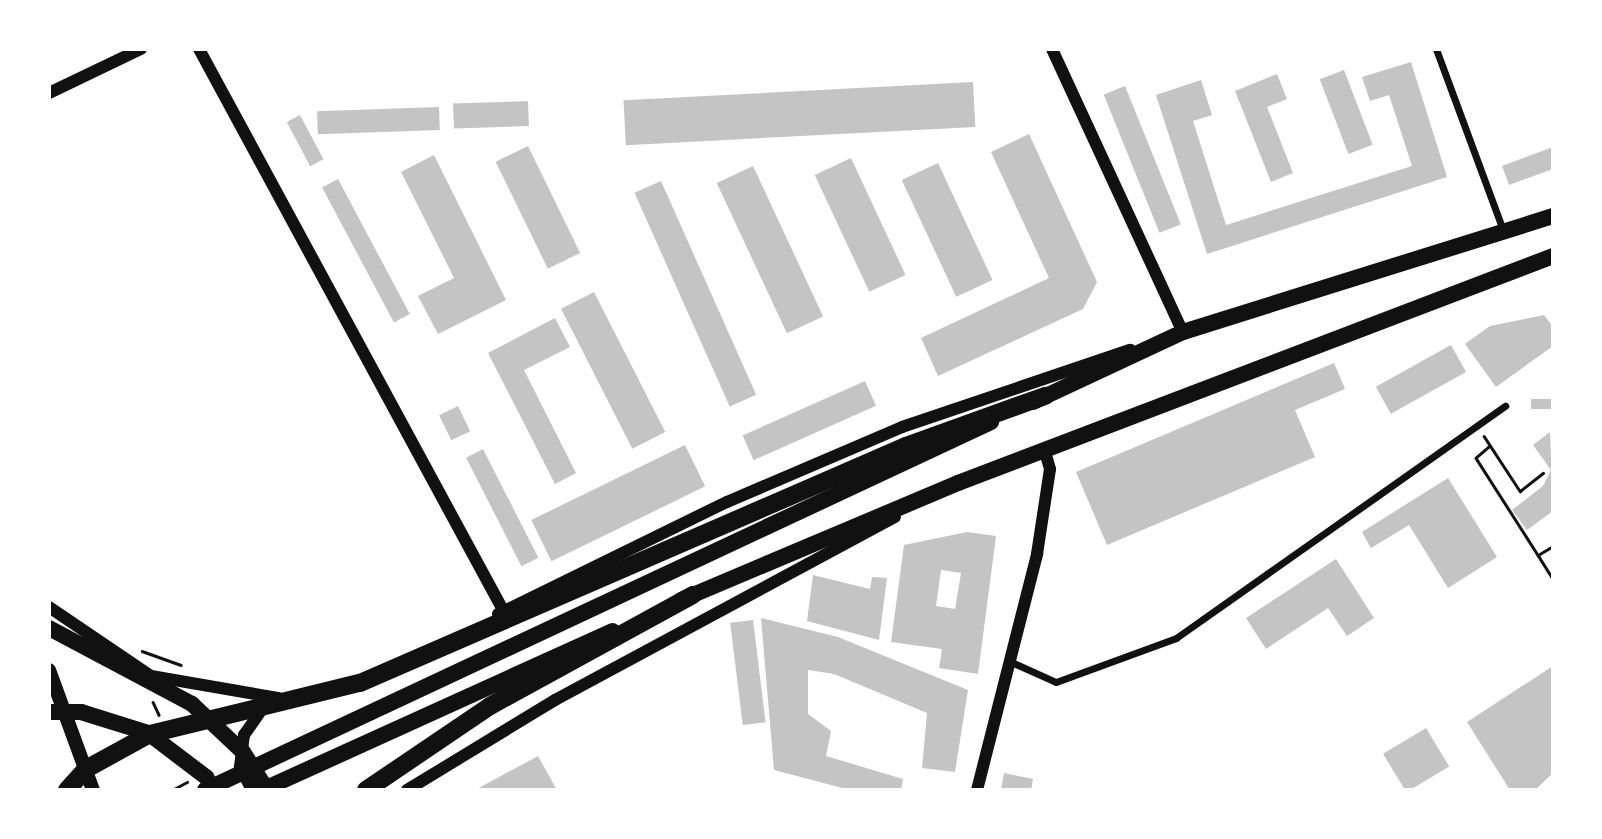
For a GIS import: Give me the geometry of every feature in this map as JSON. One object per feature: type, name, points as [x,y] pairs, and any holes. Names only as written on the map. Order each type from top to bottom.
[{"type":"highway","points":[[67,790],[86,769],[150,734],[360,683],[906,446],[1045,396]]},
{"type":"highway","points":[[366,790],[490,706],[693,595]]},
{"type":"main road","points":[[205,790],[1183,332],[1553,215]]},
{"type":"main road","points":[[262,790],[693,595],[958,483],[1553,256]]},
{"type":"main road","points":[[49,628],[192,704],[243,752],[267,790]]},
{"type":"main road","points":[[49,670],[93,790]]},
{"type":"main road","points":[[49,712],[82,712],[148,733],[206,777],[214,790]]},
{"type":"street","points":[[49,93],[141,49]]},
{"type":"street","points":[[198,49],[504,611]]},
{"type":"street","points":[[49,607],[151,676],[270,698],[326,699],[727,502],[902,428],[1183,332],[1052,49]]},
{"type":"street","points":[[1436,49],[1503,230]]},
{"type":"street","points":[[1008,661],[1056,682],[1176,638],[1252,590],[1505,406]]},
{"type":"street","points":[[977,790],[1037,554],[1050,470],[1045,451]]},
{"type":"street","points":[[407,790],[555,700],[958,483]]},
{"type":"street","points":[[252,790],[240,767],[244,735],[270,698]]},
{"type":"path","points":[[1473,427],[1490,446],[1520,491],[1543,473]]},
{"type":"path","points":[[1490,446],[1476,457],[1553,579]]},
{"type":"path","points":[[1538,555],[1553,546]]},
{"type":"building","points":[[1411,62],[1447,177],[1207,254],[1156,95],[1201,80],[1212,115],[1193,121],[1226,225],[1412,166],[1389,95],[1370,101],[1362,77]]},
{"type":"building","points":[[1344,70],[1373,145],[1348,154],[1320,79]]},
{"type":"building","points":[[1277,74],[1287,99],[1267,107],[1293,173],[1271,182],[1235,91]]},
{"type":"building","points":[[973,82],[975,127],[626,145],[623,100]]},
{"type":"building","points":[[1125,86],[1181,224],[1159,233],[1104,95]]},
{"type":"building","points":[[528,101],[529,126],[454,129],[453,104]]},
{"type":"building","points":[[439,107],[440,130],[318,134],[317,111]]},
{"type":"building","points":[[300,115],[323,159],[310,166],[287,122]]},
{"type":"building","points":[[1029,134],[1097,282],[1083,309],[938,376],[921,338],[1049,278],[991,152]]},
{"type":"building","points":[[528,146],[580,253],[548,269],[496,162]]},
{"type":"building","points":[[1553,147],[1553,169],[1509,185],[1502,166]]},
{"type":"building","points":[[434,155],[506,300],[438,334],[418,296],[454,278],[401,172]]},
{"type":"building","points":[[851,158],[906,275],[869,292],[815,175]]},
{"type":"building","points":[[938,163],[993,280],[956,297],[902,180]]},
{"type":"building","points":[[753,166],[823,316],[787,333],[717,183]]},
{"type":"building","points":[[338,179],[410,314],[394,323],[322,187]]},
{"type":"building","points":[[661,181],[756,395],[730,407],[635,193]]},
{"type":"building","points":[[594,292],[665,432],[632,449],[561,309]]},
{"type":"building","points":[[1544,315],[1553,327],[1553,346],[1496,387],[1465,344],[1490,326]]},
{"type":"building","points":[[555,318],[570,347],[524,370],[576,473],[555,484],[488,353]]},
{"type":"building","points":[[1451,345],[1466,372],[1391,414],[1376,387]]},
{"type":"building","points":[[1334,363],[1345,389],[1295,410],[1315,457],[1107,545],[1076,472]]},
{"type":"building","points":[[865,381],[876,406],[754,460],[743,436]]},
{"type":"building","points":[[1531,399],[1553,399],[1553,409],[1531,409]]},
{"type":"building","points":[[458,406],[470,431],[451,440],[439,415]]},
{"type":"building","points":[[1550,432],[1553,511],[1527,530],[1512,510],[1543,486],[1551,470],[1533,445]]},
{"type":"building","points":[[685,445],[705,486],[551,561],[531,520]]},
{"type":"building","points":[[483,449],[538,558],[521,566],[466,458]]},
{"type":"building","points":[[1448,478],[1497,557],[1448,588],[1409,525],[1371,548],[1362,532]]},
{"type":"building","points":[[967,532],[996,536],[978,674],[939,668],[942,649],[891,642],[904,545]],"holes":[[[941,570],[961,573],[955,609],[936,606]]]},
{"type":"building","points":[[1336,559],[1374,618],[1347,636],[1328,608],[1266,649],[1246,618]]},
{"type":"building","points":[[813,575],[870,589],[872,577],[887,578],[879,640],[807,621]]},
{"type":"building","points":[[761,618],[838,637],[968,690],[955,772],[922,768],[927,713],[834,674],[808,670],[808,714],[831,731],[826,756],[903,779],[901,790],[850,790],[774,770]]},
{"type":"building","points":[[753,620],[766,722],[743,725],[730,623]]},
{"type":"building","points":[[1553,666],[1553,773],[1535,790],[1510,790],[1467,722]]},
{"type":"building","points":[[1426,728],[1449,767],[1410,790],[1405,790],[1383,754]]},
{"type":"building","points":[[538,756],[557,790],[475,790]]},
{"type":"building","points":[[1004,773],[1033,779],[1031,790],[1001,790]]}]
